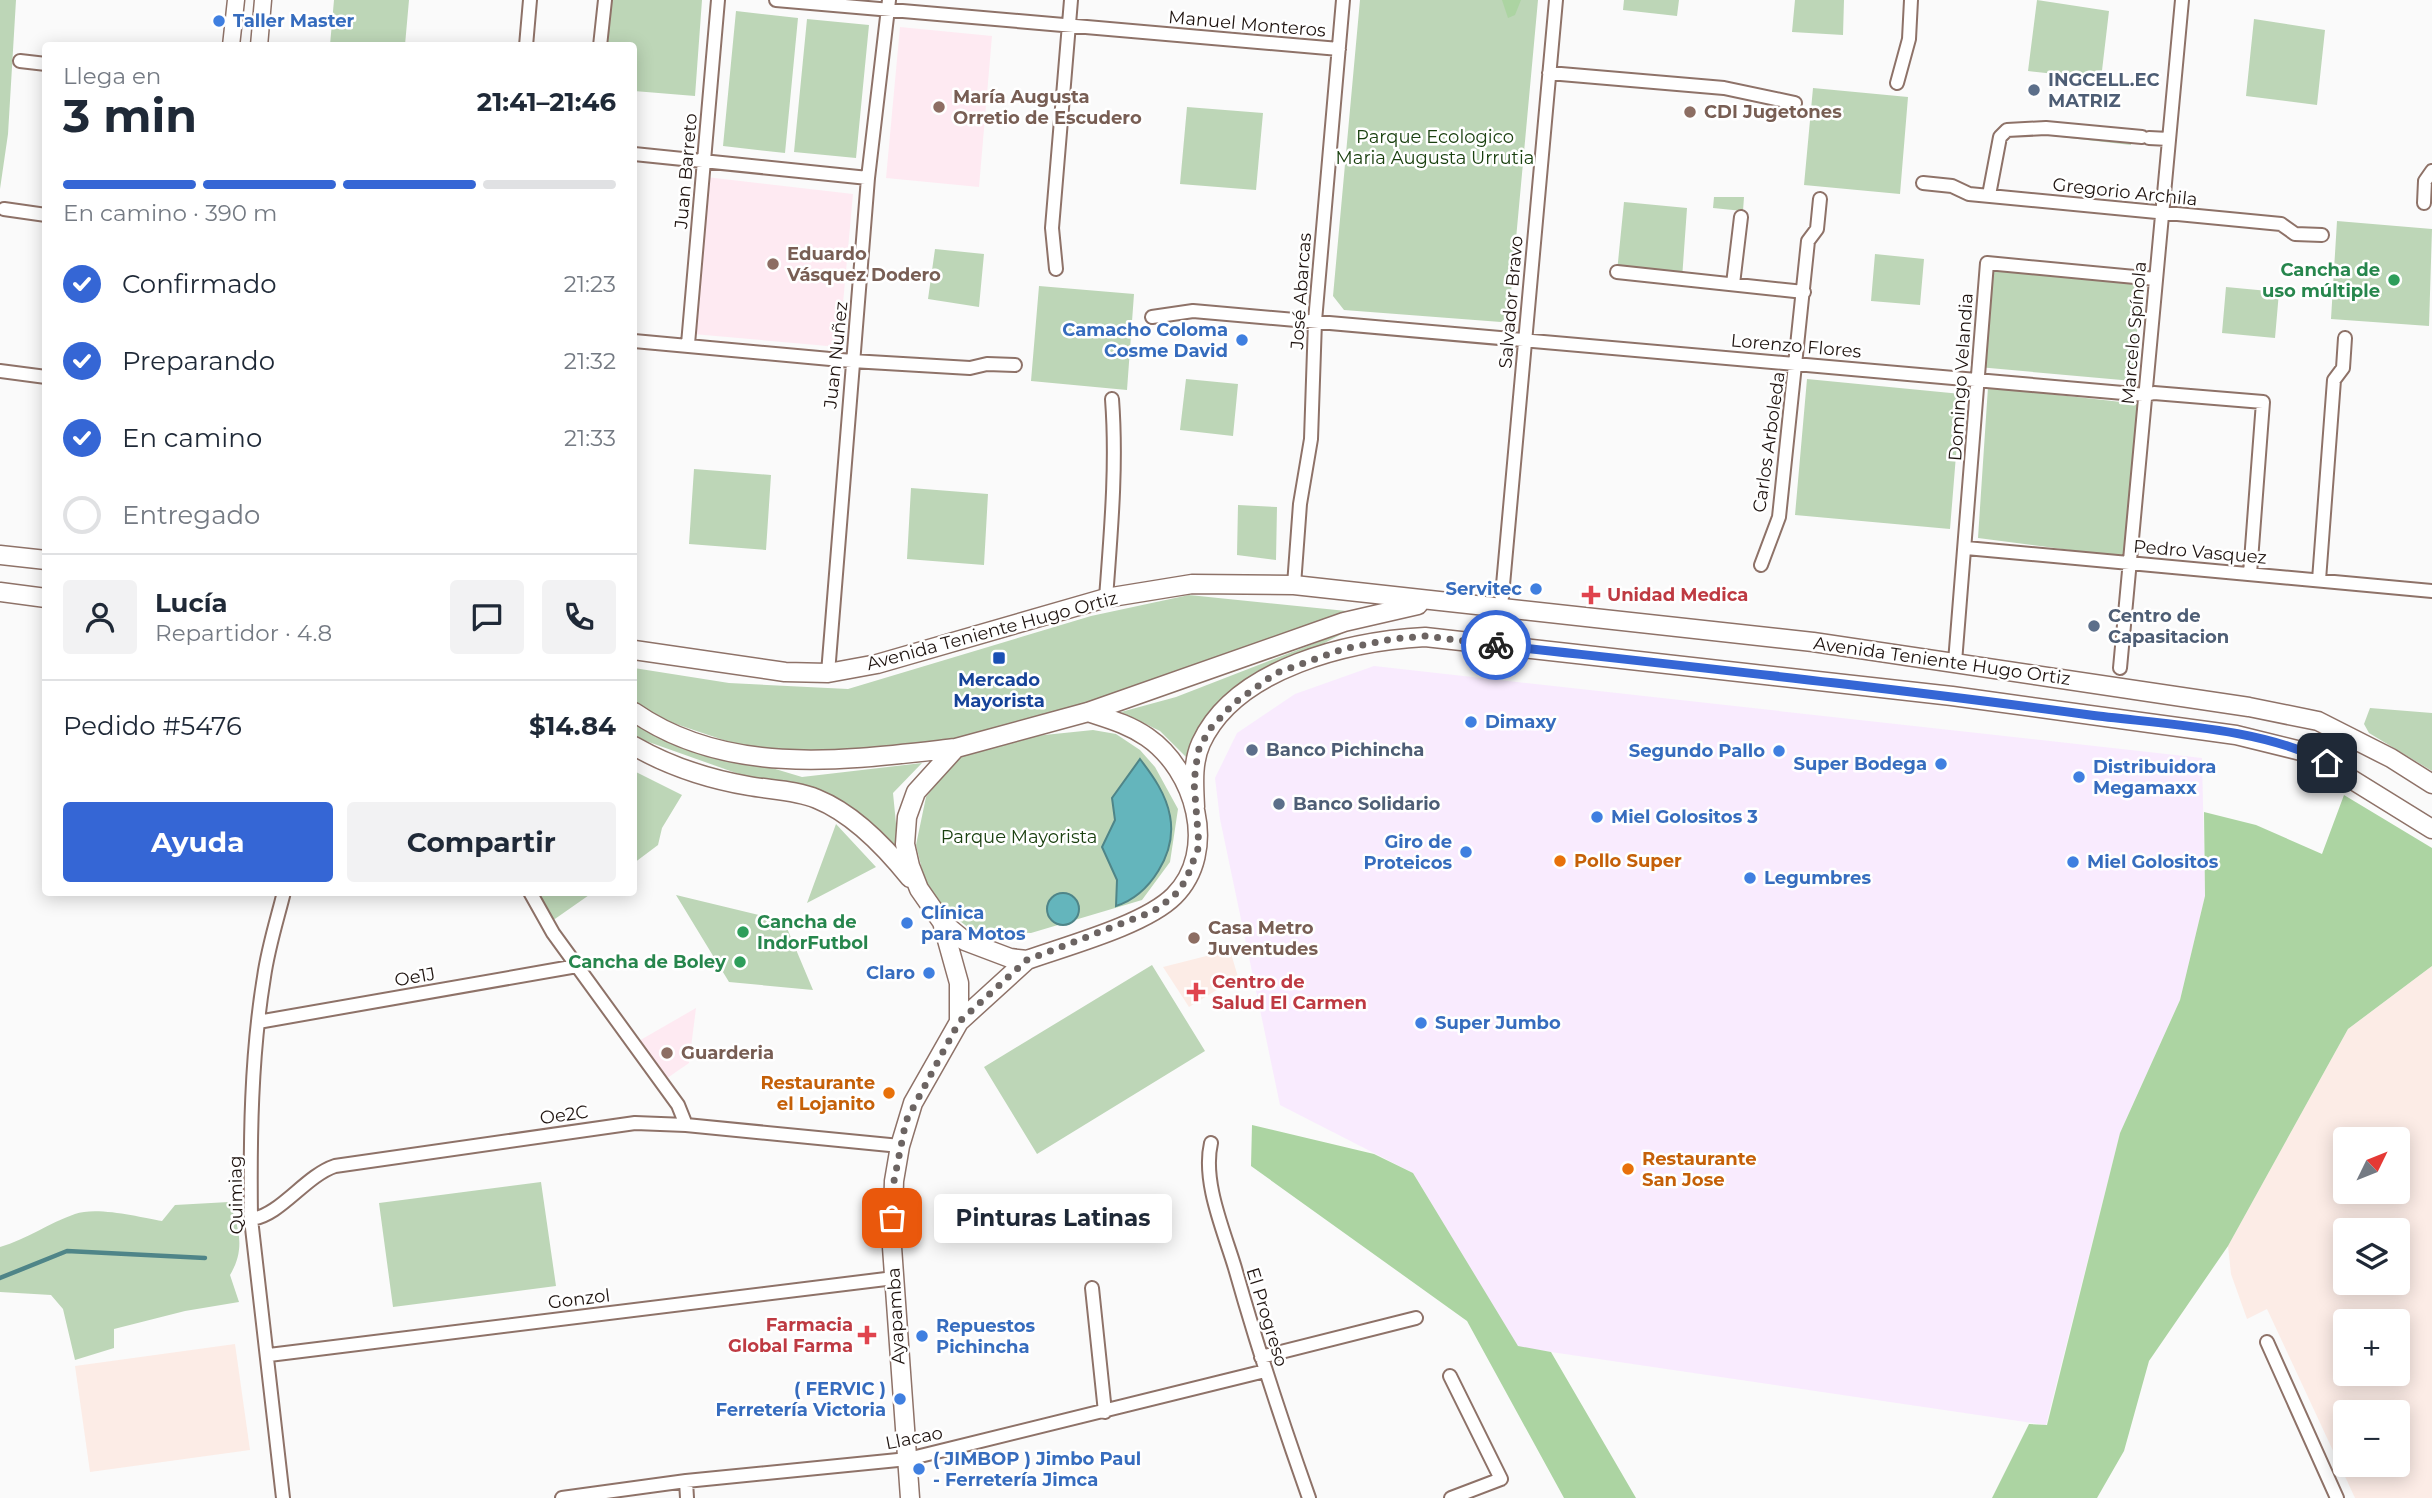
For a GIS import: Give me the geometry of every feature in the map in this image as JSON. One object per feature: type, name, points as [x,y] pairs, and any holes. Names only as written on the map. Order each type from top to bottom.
[{"type":"main road","points":[[0,555],[42,560]]},
{"type":"main road","name":"Avenida Teniente Hugo Ortiz","points":[[637,650],[785,672],[828,673],[877,664],[1106,598],[1192,584],[1294,585],[1813,642],[2236,705],[2318,721],[2428,780]]},
{"type":"main road","points":[[0,592],[42,597]]},
{"type":"main road","name":"Avenida Teniente Hugo Ortiz","points":[[1088,712],[1344,622],[1435,601]]},
{"type":"main road","name":"Avenida Teniente Hugo Ortiz","points":[[1195,807],[1194,771],[1202,742],[1227,709],[1260,681],[1316,656],[1392,639],[1425,636],[1952,696],[2236,735],[2309,753],[2432,829]]},
{"type":"main road","points":[[637,714],[670,733],[709,747],[777,760],[866,758],[956,748],[1088,712],[1125,723],[1149,738],[1181,773],[1195,807],[1199,846],[1186,880],[1174,896],[1154,911],[1027,960],[1010,958],[965,941],[942,922],[893,857],[838,810],[820,800],[696,774],[669,765],[637,748]]},
{"type":"main road","points":[[919,889],[905,844],[906,817],[923,781],[956,748]]},
{"type":"main road","name":"Ayapamba","points":[[942,922],[961,993],[959,1022]]},
{"type":"main road","name":"Ayapamba","points":[[911,1498],[894,1278],[892,1199],[901,1146],[914,1103],[959,1022],[1027,960]]},
{"type":"street","points":[[231,42],[236,0]]},
{"type":"street","points":[[259,42],[262,0]]},
{"type":"street","points":[[526,42],[530,0]]},
{"type":"street","points":[[600,42],[605,0]]},
{"type":"street","name":"Juan Barreto","points":[[688,344],[718,0]]},
{"type":"street","name":"Manuel Monteros","points":[[776,0],[889,5],[1068,27],[1339,49]]},
{"type":"street","points":[[1056,269],[1052,228],[1071,0]]},
{"type":"street","name":"José Abarcas","points":[[1294,585],[1300,504],[1311,439],[1315,321],[1343,0]]},
{"type":"street","name":"Salvador Bravo","points":[[1501,607],[1556,0]]},
{"type":"street","points":[[1897,83],[1909,39],[1911,0]]},
{"type":"street","name":"Marcelo Spínola","points":[[2120,668],[2182,0]]},
{"type":"street","name":"Juan Nuñez","points":[[828,673],[868,178],[889,5]]},
{"type":"street","points":[[20,61],[42,64]]},
{"type":"street","points":[[1549,73],[1724,88],[1795,103]]},
{"type":"street","points":[[1989,195],[2000,137],[2007,130],[2046,128],[2169,139]]},
{"type":"street","points":[[637,154],[868,178]]},
{"type":"street","points":[[2424,204],[2425,181],[2432,170]]},
{"type":"street","name":"Gregorio Archila","points":[[1923,183],[1952,186],[1969,194],[2281,224],[2295,234],[2322,235]]},
{"type":"street","name":"Carlos Arboleda","points":[[1761,565],[1779,517],[1798,364],[1808,241],[1816,229],[1820,199]]},
{"type":"street","points":[[4,209],[42,214]]},
{"type":"street","points":[[1733,284],[1741,217]]},
{"type":"street","name":"Domingo Velandia","points":[[1955,663],[1987,263],[2156,279]]},
{"type":"street","points":[[1617,272],[1804,292]]},
{"type":"street","name":"Lorenzo Flores","points":[[1152,317],[1193,311],[2146,395],[2154,393],[2263,402],[2250,574]]},
{"type":"street","points":[[2319,580],[2334,380],[2343,368],[2345,338]]},
{"type":"street","points":[[637,341],[852,361],[970,368],[987,364],[1015,365]]},
{"type":"street","points":[[0,371],[42,376]]},
{"type":"street","points":[[1106,598],[1116,430],[1112,399]]},
{"type":"street","name":"Pedro Vasquez","points":[[1966,548],[2432,591]]},
{"type":"street","name":"Quimiag","points":[[283,896],[264,974],[258,1022],[251,1219],[269,1355],[283,1498]]},
{"type":"street","points":[[532,896],[553,933],[678,1105],[686,1125]]},
{"type":"street","name":"Oe1J","points":[[258,1022],[577,966]]},
{"type":"street","name":"Oe2C","points":[[251,1219],[265,1215],[312,1178],[335,1166],[623,1125],[686,1125],[901,1146]]},
{"type":"street","name":"El Progreso","points":[[1211,1143],[1208,1155],[1214,1196],[1265,1371],[1309,1498]]},
{"type":"street","name":"Gonzol","points":[[269,1355],[894,1278]]},
{"type":"street","points":[[1092,1288],[1105,1412]]},
{"type":"street","points":[[1261,1357],[1416,1318]]},
{"type":"street","points":[[2267,1342],[2337,1498]]},
{"type":"street","name":"Llacao","points":[[562,1498],[686,1481],[908,1459],[1265,1371]]},
{"type":"street","points":[[1450,1376],[1500,1479],[1451,1498]]},
{"type":"street","points":[[686,1481],[687,1498]]},
{"type":"shaded area","name":"María Augusta Orretio de Escudero","points":[[900,27],[992,36],[979,187],[886,178]]},
{"type":"shaded area","name":"Eduardo Vásquez Dodero","points":[[706,177],[853,194],[839,347],[693,334]]},
{"type":"shaded area","points":[[1374,666],[2202,758],[2205,896],[2180,1000],[2120,1133],[2046,1425],[1518,1347],[1413,1173],[1280,1105],[1220,819],[1215,778],[1237,733],[1295,694]]},
{"type":"shaded area","name":"Centro de Salud El Carmen","points":[[1230,950],[1238,977],[1189,1007],[1163,967]]},
{"type":"shaded area","points":[[2432,966],[2432,1498],[2355,1498],[2345,1477],[2410,1477],[2410,1400],[2333,1400],[2333,1451],[2267,1309],[2247,1319],[2231,1274],[2228,1246],[2348,1029]]},
{"type":"shaded area","name":"Guarderia","points":[[696,1008],[689,1063],[663,1081],[637,1042]]},
{"type":"shaded area","points":[[235,1344],[250,1450],[90,1472],[75,1366]]},
{"type":"green space","points":[[0,0],[16,0],[8,134],[0,189]]},
{"type":"green space","points":[[334,0],[409,0],[405,42],[330,42]]},
{"type":"green space","points":[[610,0],[702,0],[695,96],[637,91],[637,42],[607,42]]},
{"type":"green space","name":"Parque Ecologico Maria Augusta Urrutia","points":[[1360,0],[1538,0],[1509,315],[1501,322],[1344,310],[1333,296]]},
{"type":"green space","points":[[1502,0],[1521,0],[1515,15],[1508,18]]},
{"type":"green space","points":[[1624,0],[1679,0],[1677,16],[1623,10]]},
{"type":"green space","points":[[1795,0],[1844,0],[1843,35],[1792,32]]},
{"type":"green space","points":[[2037,0],[2109,11],[2101,79],[2028,71]]},
{"type":"green space","points":[[736,11],[798,18],[785,153],[723,146]]},
{"type":"green space","points":[[807,19],[869,25],[856,158],[794,152]]},
{"type":"green space","points":[[2254,19],[2325,30],[2317,105],[2246,96]]},
{"type":"green space","points":[[1813,88],[1908,97],[1900,194],[1804,185]]},
{"type":"green space","points":[[1187,107],[1263,113],[1256,190],[1180,184]]},
{"type":"green space","points":[[2026,128],[2131,138],[2131,145],[2025,133]]},
{"type":"green space","points":[[1714,197],[1744,197],[1743,211],[1713,208]]},
{"type":"green space","points":[[1624,202],[1687,208],[1682,279],[1617,272]]},
{"type":"green space","points":[[2337,221],[2432,229],[2429,326],[2331,319]]},
{"type":"green space","points":[[935,249],[984,254],[979,307],[928,299]]},
{"type":"green space","points":[[1875,254],[1924,259],[1920,305],[1871,301]]},
{"type":"green space","points":[[1987,270],[2141,283],[2133,381],[1978,367]]},
{"type":"green space","points":[[1039,286],[1134,294],[1127,390],[1031,381]]},
{"type":"green space","points":[[2226,287],[2279,292],[2275,338],[2222,333]]},
{"type":"green space","points":[[1186,379],[1238,384],[1233,436],[1180,430]]},
{"type":"green space","points":[[1807,379],[1961,394],[1950,529],[1795,515]]},
{"type":"green space","points":[[1988,387],[2139,404],[2123,557],[1978,538]]},
{"type":"green space","points":[[694,469],[771,475],[766,550],[689,544]]},
{"type":"green space","points":[[911,488],[988,494],[984,565],[907,559]]},
{"type":"green space","points":[[1238,505],[1277,507],[1276,560],[1237,555]]},
{"type":"green space","points":[[1189,595],[1376,614],[987,736],[891,754],[762,753],[667,721],[637,705],[637,668],[729,683],[848,689],[1091,616]]},
{"type":"green space","points":[[1349,630],[1224,697],[1188,759],[1160,731],[1121,712],[1176,697]]},
{"type":"green space","points":[[2370,708],[2432,713],[2432,771],[2369,733],[2364,724]]},
{"type":"green space","points":[[637,720],[732,756],[802,777],[922,763],[893,793],[899,854],[867,825],[750,778],[637,736]]},
{"type":"green space","name":"Parque Mayorista","points":[[1093,730],[1116,734],[1140,750],[1155,767],[1178,809],[1170,862],[1142,900],[1031,933],[973,931],[948,912],[925,882],[916,845],[926,797],[960,754],[1025,737]]},
{"type":"green space","points":[[637,772],[682,795],[662,828],[658,845],[637,861]]},
{"type":"green space","points":[[2344,795],[2432,848],[2432,966],[2348,1029],[2228,1246],[2149,1361],[2124,1451],[2097,1498],[1992,1498],[2029,1424],[2047,1425],[2120,1133],[2180,1000],[2205,896],[2204,812],[2256,825],[2322,854]]},
{"type":"green space","points":[[836,824],[876,867],[807,903]]},
{"type":"green space","points":[[676,895],[784,921],[813,990],[729,982]]},
{"type":"green space","points":[[538,896],[588,896],[552,921]]},
{"type":"green space","points":[[1152,965],[1205,1051],[1037,1154],[984,1067]]},
{"type":"green space","points":[[1252,1125],[1374,1154],[1413,1173],[1518,1346],[1551,1352],[1636,1498],[1564,1498],[1467,1321],[1251,1166]]},
{"type":"green space","points":[[541,1182],[556,1286],[393,1307],[379,1203]]},
{"type":"green space","points":[[229,1202],[239,1239],[238,1257],[230,1275],[239,1302],[185,1311],[114,1329],[114,1348],[75,1360],[63,1309],[51,1295],[0,1292],[0,1247],[75,1214],[94,1211],[162,1221],[175,1205]]},
{"type":"water","points":[[1140,759],[1165,800],[1170,816],[1169,844],[1165,858],[1150,882],[1140,892],[1116,906],[1117,880],[1102,847],[1115,820],[1112,798]]},
{"type":"water","points":[[1063,893],[1074,898],[1079,909],[1074,920],[1063,925],[1052,920],[1047,909],[1052,898]]},
{"type":"waterway","points":[[0,1278],[67,1251],[205,1258]]},
{"type":"way so far","points":[[892,1218],[894,1181],[906,1121],[959,1022],[1027,960],[1090,938],[1154,911],[1174,896],[1186,880],[1199,846],[1194,782],[1198,751],[1209,730],[1233,704],[1260,681],[1316,656],[1343,649],[1392,639],[1425,636],[1496,645]]},
{"type":"place","name":"Taller Master","points":[[219,21]]},
{"type":"place","name":"INGCELL.EC MATRIZ","points":[[2034,90]]},
{"type":"place","name":"María Augusta Orretio de Escudero","points":[[939,107]]},
{"type":"place","name":"CDI Jugetones","points":[[1690,112]]},
{"type":"place","name":"Eduardo Vásquez Dodero","points":[[773,264]]},
{"type":"place","name":"Cancha de uso múltiple","points":[[2394,280]]},
{"type":"place","name":"Camacho Coloma Cosme David","points":[[1242,340]]},
{"type":"place","name":"Servitec","points":[[1536,589]]},
{"type":"place","name":"Unidad Medica","points":[[1591,595]]},
{"type":"place","name":"Centro de Capasitacion","points":[[2094,626]]},
{"type":"place","name":"Mercado Mayorista","points":[[999,658]]},
{"type":"place","name":"Dimaxy","points":[[1471,722]]},
{"type":"place","name":"Banco Pichincha","points":[[1252,750]]},
{"type":"place","name":"Segundo Pallo","points":[[1779,751]]},
{"type":"place","name":"Super Bodega","points":[[1941,764]]},
{"type":"place","name":"Distribuidora Megamaxx","points":[[2079,777]]},
{"type":"place","name":"Banco Solidario","points":[[1279,804]]},
{"type":"place","name":"Miel Golositos 3","points":[[1597,817]]},
{"type":"place","name":"Giro de Proteicos","points":[[1466,852]]},
{"type":"place","name":"Pollo Super","points":[[1560,861]]},
{"type":"place","name":"Miel Golositos","points":[[2073,862]]},
{"type":"place","name":"Legumbres","points":[[1750,878]]},
{"type":"place","name":"Clínica para Motos","points":[[907,923]]},
{"type":"place","name":"Cancha de IndorFutbol","points":[[743,932]]},
{"type":"place","name":"Casa Metro Juventudes","points":[[1194,938]]},
{"type":"place","name":"Cancha de Boley","points":[[740,962]]},
{"type":"place","name":"Claro","points":[[929,973]]},
{"type":"place","name":"Centro de Salud El Carmen","points":[[1196,992]]},
{"type":"place","name":"Super Jumbo","points":[[1421,1023]]},
{"type":"place","name":"Guarderia","points":[[667,1053]]},
{"type":"place","name":"Restaurante el Lojanito","points":[[889,1093]]},
{"type":"place","name":"Restaurante San Jose","points":[[1628,1169]]},
{"type":"place","name":"Pinturas Latinas","points":[[892,1218]]},
{"type":"place","name":"Farmacia Global Farma","points":[[867,1335]]},
{"type":"place","name":"Repuestos Pichincha","points":[[922,1336]]},
{"type":"place","name":"( FERVIC ) Ferretería Victoria","points":[[900,1399]]},
{"type":"place","name":"( JIMBOP ) Jimbo Paul - Ferretería Jimca","points":[[919,1469]]},
{"type":"route","points":[[1496,645],[1952,696],[2236,735],[2309,753],[2327,763]]}]
